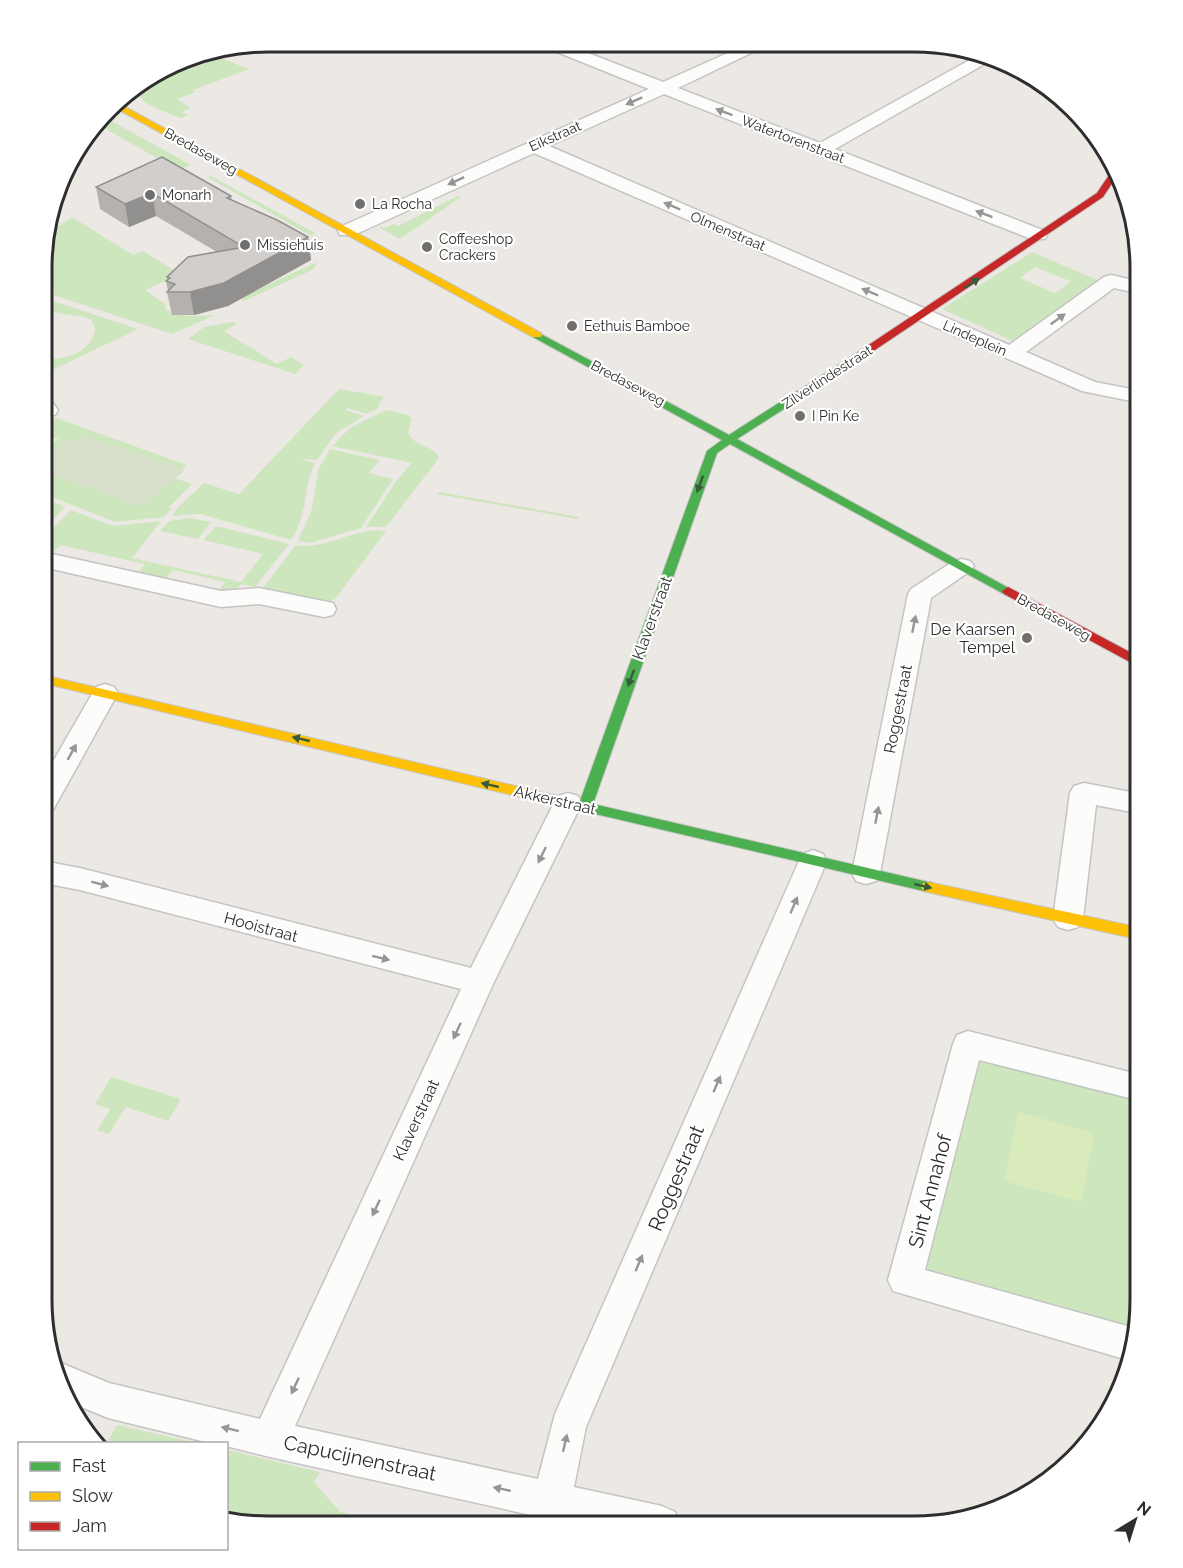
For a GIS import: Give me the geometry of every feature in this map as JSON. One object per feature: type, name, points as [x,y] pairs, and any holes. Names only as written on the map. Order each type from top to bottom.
[{"type":"street","name":"Watertorenstraat","points":[[571,52],[1038,235]]},
{"type":"street","name":"Eikstraat","points":[[347,231],[745,52]]},
{"type":"street","points":[[821,150],[978,62]]},
{"type":"street","name":"Bredaseweg","points":[[123,109],[1130,658]]},
{"type":"street","name":"Olmenstraat","points":[[533,146],[924,315]]},
{"type":"street","name":"Lindeplein","points":[[924,315],[1026,246],[1038,235],[1100,195],[1112,181]]},
{"type":"street","points":[[1010,354],[1111,281],[1130,285]]},
{"type":"street","name":"Lindeplein","points":[[924,315],[1089,387],[1130,395]]},
{"type":"street","name":"Zilverlindestraat","points":[[731,439],[924,315]]},
{"type":"street","name":"Klaverstraat","points":[[270,1439],[479,982],[576,805],[712,451],[731,439]]},
{"type":"street","points":[[52,561],[221,599],[259,596],[324,609]]},
{"type":"street","name":"Roggestraat","points":[[866,873],[920,594],[962,566]]},
{"type":"street","name":"Akkerstraat","points":[[52,681],[813,861],[1130,932]]},
{"type":"street","points":[[52,786],[105,693]]},
{"type":"street","points":[[1068,919],[1084,793],[1130,802]]},
{"type":"street","name":"Roggestraat","points":[[552,1500],[568,1427],[813,861]]},
{"type":"street","name":"Hooistraat","points":[[52,874],[479,982]]},
{"type":"street","name":"Sint Annahof","points":[[1126,1342],[905,1280],[968,1044],[1130,1085]]},
{"type":"street","name":"Capucijnenstraat","points":[[70,1384],[108,1400],[270,1439],[622,1516]]},
{"type":"green space","points":[[221,58],[249,69],[193,90],[195,92],[177,99],[191,108],[181,112],[188,115],[181,118],[154,107],[139,96],[160,81],[212,60]]},
{"type":"green space","points":[[111,121],[191,165],[178,170],[104,128]]},
{"type":"green space","points":[[211,176],[315,234],[310,235],[207,177]]},
{"type":"green space","points":[[458,196],[461,197],[400,239],[378,227],[384,228],[393,224],[398,226]]},
{"type":"green space","points":[[72,217],[133,255],[143,251],[180,274],[145,290],[165,304],[166,310],[189,316],[215,315],[172,334],[52,295],[52,268],[57,227]]},
{"type":"green space","points":[[1032,252],[1102,282],[1017,343],[942,309]],"holes":[[[1035,267],[1070,281],[1055,293],[1020,278]]]},
{"type":"green space","points":[[317,262],[314,269],[242,302],[243,296]]},
{"type":"green space","points":[[52,301],[138,329],[52,370],[52,359],[69,356],[89,344],[95,329],[91,320],[52,312]]},
{"type":"green space","points":[[233,322],[237,324],[224,331],[277,364],[291,357],[304,365],[295,374],[188,339],[204,327]]},
{"type":"green space","points":[[339,389],[386,397],[382,399],[377,409],[367,414],[347,408],[346,410],[364,416],[336,433],[317,460],[300,459],[315,463],[308,482],[301,520],[291,540],[200,514],[172,516],[178,507],[204,483],[239,494]]},
{"type":"green space","points":[[386,410],[409,415],[412,420],[408,432],[411,437],[432,450],[439,458],[386,527],[366,527],[397,480],[412,463],[332,446],[350,428]]},
{"type":"green space","points":[[56,418],[187,465],[172,477],[192,484],[168,508],[172,508],[164,517],[115,522],[52,497],[52,443],[59,439],[52,438],[52,420]]},
{"type":"green space","points":[[87,437],[185,470],[141,507],[52,474],[52,450],[71,439]]},
{"type":"green space","points":[[330,449],[380,460],[369,473],[393,479],[361,528],[310,543],[298,541],[312,509],[318,470]]},
{"type":"green space","points":[[439,492],[579,517],[578,519],[437,494]]},
{"type":"green space","points":[[52,501],[65,507],[52,521]]},
{"type":"green space","points":[[71,510],[113,526],[161,521],[132,558],[241,582],[263,554],[203,540],[216,526],[289,544],[255,587],[241,584],[234,592],[217,594],[225,582],[173,570],[163,582],[136,576],[145,564],[60,545],[52,554],[52,529]]},
{"type":"green space","points":[[190,518],[211,522],[198,539],[160,531],[169,521]]},
{"type":"green space","points":[[386,531],[335,599],[326,603],[262,589],[296,545],[316,545],[357,533]]},
{"type":"green space","points":[[976,1054],[1130,1093],[1128,1332],[920,1275]]},
{"type":"green space","points":[[111,1077],[181,1099],[168,1121],[126,1107],[109,1134],[97,1130],[110,1109],[95,1104]]},
{"type":"green space","points":[[1018,1112],[1094,1133],[1082,1202],[1004,1181]]},
{"type":"green space","points":[[117,1425],[193,1442],[108,1442]]},
{"type":"green space","points":[[228,1450],[320,1472],[314,1482],[340,1512],[358,1516],[268,1516],[228,1511]]},
{"type":"building","points":[[162,157],[231,196],[227,198],[277,220],[308,237],[224,283],[190,292],[167,292],[175,284],[166,281],[170,278],[167,277],[188,257],[244,247],[152,193],[125,204],[96,187]]},
{"type":"traffic: fast","points":[[537,335],[1008,591]]},
{"type":"traffic: fast","points":[[585,807],[712,451],[853,360]]},
{"type":"traffic: fast","points":[[541,797],[928,887]]},
{"type":"traffic: slow","points":[[123,109],[537,335]]},
{"type":"traffic: slow","points":[[52,681],[541,797]]},
{"type":"traffic: slow","points":[[928,887],[1130,932]]},
{"type":"traffic: jam","points":[[853,360],[1100,195],[1111,179]]},
{"type":"traffic: jam","points":[[1008,591],[1130,658]]},
{"type":"place","name":"Monarh","points":[[150,195]]},
{"type":"place","name":"La Rocha","points":[[360,204]]},
{"type":"place","name":"Missiehuis","points":[[245,245]]},
{"type":"place","name":"Coffeeshop Crackers","points":[[427,247]]},
{"type":"place","name":"Eethuis Bamboe","points":[[572,326]]},
{"type":"place","name":"I Pin Ke","points":[[800,416]]},
{"type":"place","name":"De Kaarsen Tempel","points":[[1027,638]]}]
